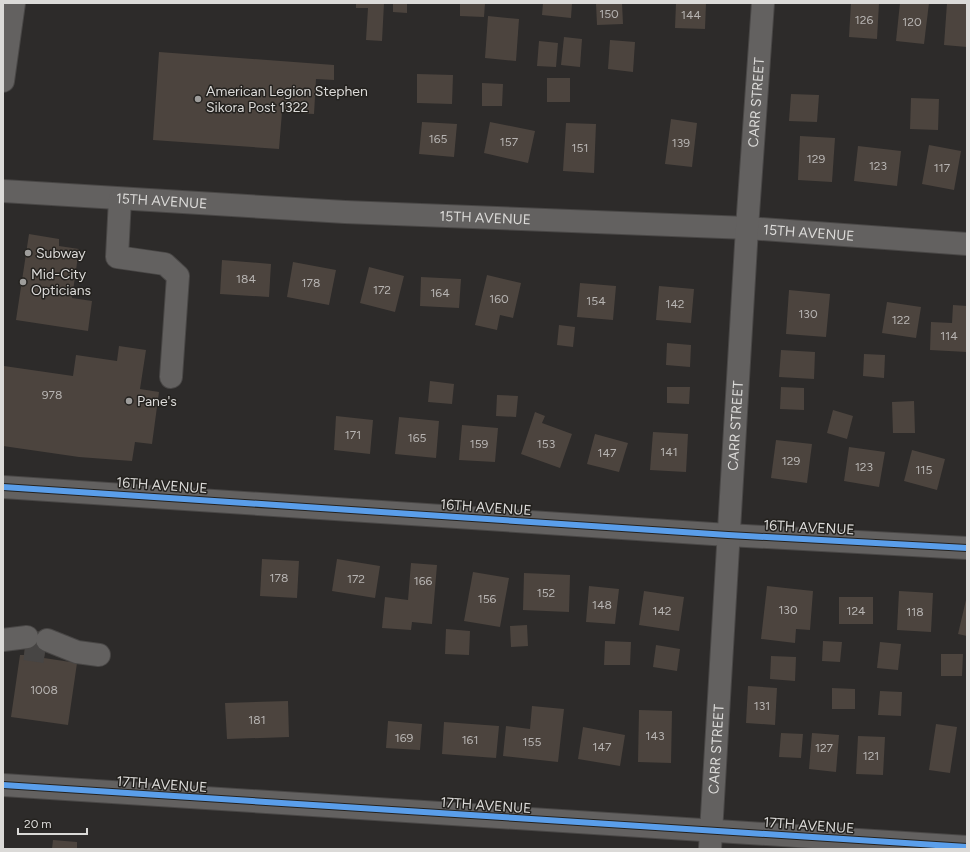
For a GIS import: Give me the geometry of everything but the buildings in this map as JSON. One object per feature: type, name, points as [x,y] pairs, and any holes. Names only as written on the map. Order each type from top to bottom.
[{"type":"street","points":[[3,80],[14,3]]},
{"type":"street","name":"CARR STREET","points":[[710,840],[746,228],[763,3]]},
{"type":"street","name":"15TH AVENUE","points":[[3,191],[345,212],[746,228],[967,244]]},
{"type":"street","points":[[120,198],[117,257],[165,264],[178,276],[171,377]]},
{"type":"street","name":"16TH AVENUE","points":[[3,486],[728,535],[967,548]]},
{"type":"street","points":[[3,640],[99,655]]},
{"type":"street","points":[[3,643],[36,644]]},
{"type":"street","name":"17TH AVENUE","points":[[3,785],[710,840],[967,847]]},
{"type":"tunnel","points":[[25,649],[45,652]]},
{"type":"cycle path","points":[[3,487],[728,535],[967,548]]},
{"type":"cycle path","points":[[3,785],[967,847]]},
{"type":"place","name":"American Legion Stephen Sikora Post 1322","points":[[198,99]]},
{"type":"place","name":"Subway","points":[[28,253]]},
{"type":"place","name":"Mid-City Opticians","points":[[23,282]]},
{"type":"place","name":"Pane's","points":[[129,401]]}]
